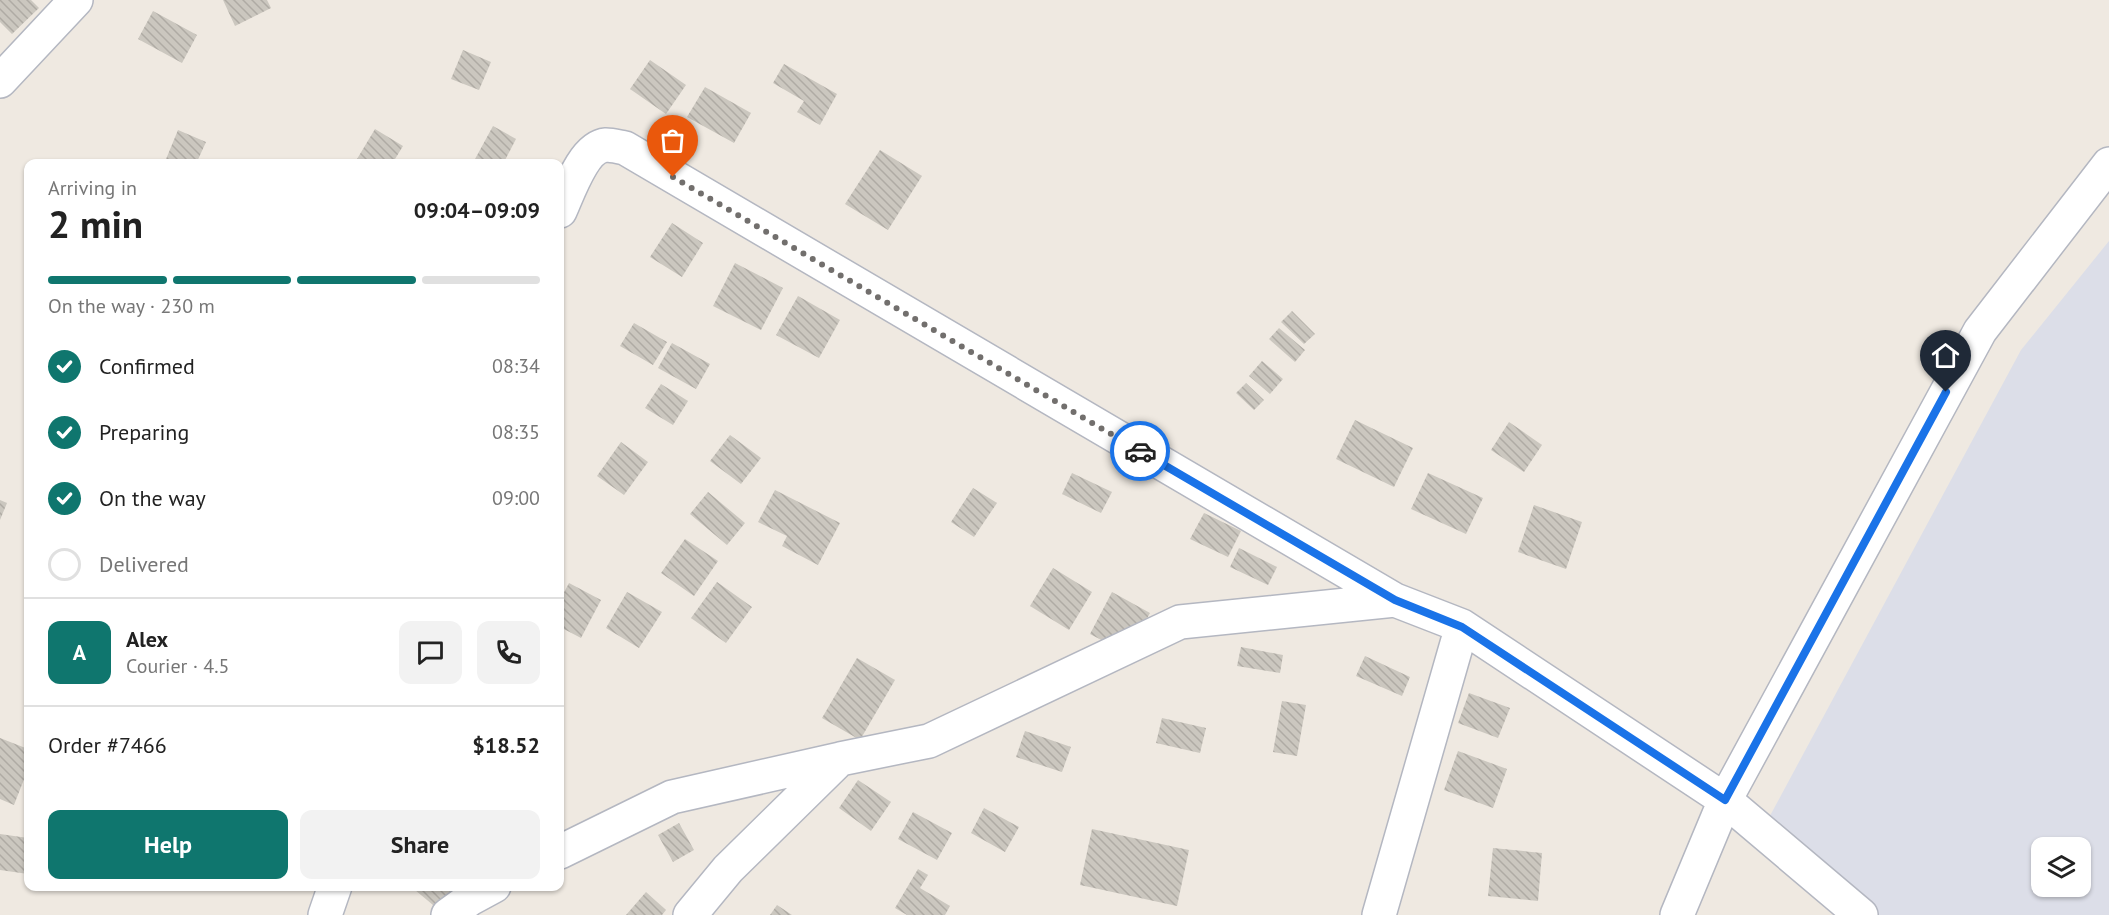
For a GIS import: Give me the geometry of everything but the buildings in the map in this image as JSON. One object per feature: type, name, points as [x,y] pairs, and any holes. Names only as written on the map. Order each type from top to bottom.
[{"type":"street","points":[[0,81],[76,0]]},
{"type":"street","points":[[564,202],[580,167],[589,154],[604,145],[625,148],[1395,600],[1462,627],[1725,800],[1861,915]]},
{"type":"street","points":[[1677,915],[1725,800],[1980,331],[2109,164]]},
{"type":"street","points":[[564,850],[672,797],[929,741],[1180,622],[1395,600]]},
{"type":"street","points":[[1379,915],[1462,627]]},
{"type":"street","points":[[690,915],[728,868],[840,759]]},
{"type":"street","points":[[325,915],[333,891]]},
{"type":"street","points":[[448,915],[485,891]]},
{"type":"shaded area","points":[[2109,241],[2109,915],[1874,915],[1765,825],[2021,350]]},
{"type":"way so far","points":[[673,177],[1140,451]]},
{"type":"route","points":[[1140,451],[1395,600],[1462,627],[1725,800],[1946,392]]}]
